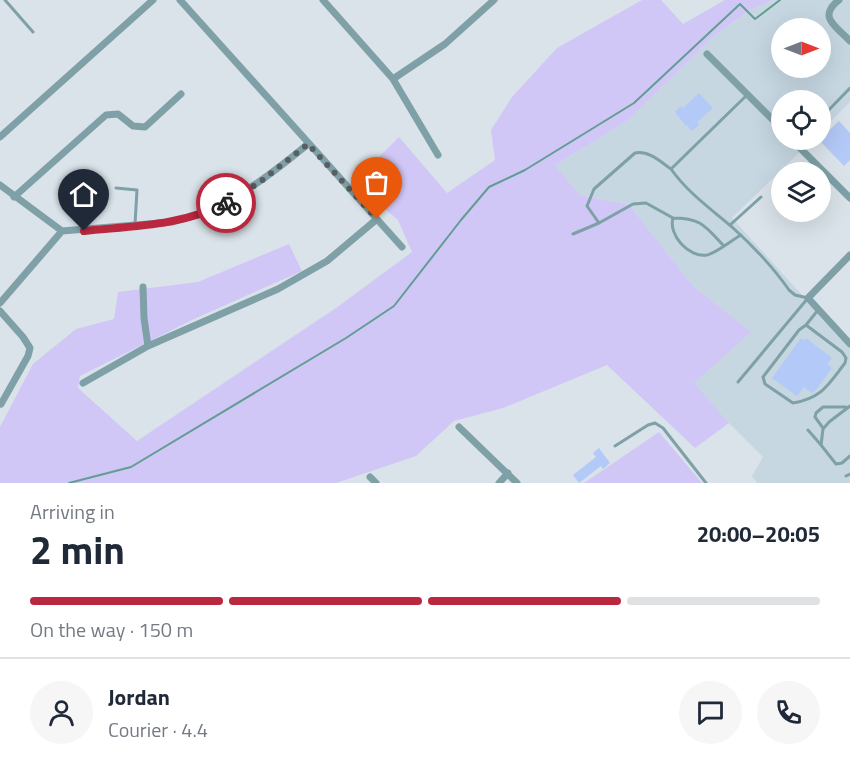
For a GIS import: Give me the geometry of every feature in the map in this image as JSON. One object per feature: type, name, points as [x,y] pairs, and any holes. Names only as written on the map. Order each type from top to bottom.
[{"type":"street","points":[[0,137],[153,0]]},
{"type":"street","points":[[180,0],[402,247]]},
{"type":"street","points":[[393,79],[445,44],[494,0]]},
{"type":"street","points":[[839,0],[830,7],[829,19],[850,41]]},
{"type":"street","points":[[327,1],[393,79],[438,155]]},
{"type":"street","points":[[707,54],[771,118]]},
{"type":"street","points":[[14,197],[106,115],[118,114],[134,126],[144,127],[181,94]]},
{"type":"street","points":[[0,185],[62,231],[135,226],[187,219],[218,207],[260,182],[308,144]]},
{"type":"street","points":[[805,150],[850,198]]},
{"type":"street","points":[[83,383],[148,346],[278,289],[327,261],[377,219]]},
{"type":"street","points":[[0,303],[62,231]]},
{"type":"street","points":[[850,255],[808,298],[850,344]]},
{"type":"street","points":[[142,287],[148,346]]},
{"type":"street","points":[[0,311],[24,337],[30,348],[28,356],[1,404]]},
{"type":"street","points":[[459,427],[518,483]]},
{"type":"street","points":[[499,483],[508,473]]},
{"type":"lane","points":[[5,0],[33,32]]},
{"type":"lane","points":[[831,108],[850,88]]},
{"type":"lane","points":[[671,169],[747,95]]},
{"type":"lane","points":[[599,223],[587,206],[594,189],[635,153],[648,154],[671,169],[715,214],[754,247],[789,290],[795,295],[808,298],[738,382]]},
{"type":"lane","points":[[116,188],[137,190],[135,226]]},
{"type":"lane","points":[[730,225],[761,197]]},
{"type":"lane","points":[[573,234],[633,204],[646,203],[673,218],[691,218],[702,223],[723,245]]},
{"type":"lane","points":[[673,218],[671,224],[678,242],[694,254],[708,255],[741,235]]},
{"type":"lane","points":[[806,326],[842,352],[846,363],[820,394],[810,400],[793,403],[765,384],[763,377],[798,330],[806,326],[818,310]]},
{"type":"lane","points":[[823,429],[815,417],[823,407],[826,405],[849,407]]},
{"type":"lane","points":[[821,445],[823,429],[849,407]]},
{"type":"lane","points":[[615,446],[655,423],[663,428],[706,483]]},
{"type":"lane","points":[[808,430],[836,464],[842,463],[850,456]]},
{"type":"shaded area","points":[[642,0],[661,0],[683,24],[725,0],[773,0],[748,11],[713,37],[627,121],[555,165],[580,195],[629,205],[693,286],[751,332],[694,383],[729,423],[695,448],[607,365],[503,408],[454,421],[416,456],[336,483],[0,483],[0,427],[33,364],[76,329],[114,319],[118,292],[198,282],[289,244],[302,271],[194,319],[80,376],[78,388],[137,441],[336,308],[412,252],[398,220],[361,189],[360,176],[399,137],[447,193],[495,160],[491,130],[512,97],[557,48]]},
{"type":"shaded area","points":[[773,0],[850,0],[850,102],[831,121],[831,90],[771,90],[771,150],[802,150],[789,162],[771,162],[771,180],[732,218],[850,348],[850,483],[757,483],[752,476],[763,457],[693,383],[750,332],[693,286],[629,205],[580,195],[555,165],[627,121],[713,37],[748,11]]},
{"type":"shaded area","points":[[659,432],[702,483],[584,483]]},
{"type":"building","points":[[699,93],[713,108],[697,122],[699,125],[692,131],[675,112],[681,106],[683,108]]},
{"type":"building","points":[[839,121],[850,133],[850,160],[844,166],[829,150],[831,150],[831,129]]},
{"type":"building","points":[[801,338],[804,341],[806,338],[832,358],[827,364],[832,368],[815,391],[812,393],[804,387],[797,396],[772,378]]},
{"type":"building","points":[[599,448],[610,463],[603,469],[601,466],[579,483],[573,475],[596,457],[593,453]]},
{"type":"waterway","points":[[69,483],[131,467],[346,338],[394,306],[489,187],[525,170],[634,103],[740,4],[755,19],[780,0]]},
{"type":"way so far","points":[[226,203],[260,182],[308,144],[377,219]]},
{"type":"route","points":[[84,231],[172,222],[187,219],[226,203]]}]
